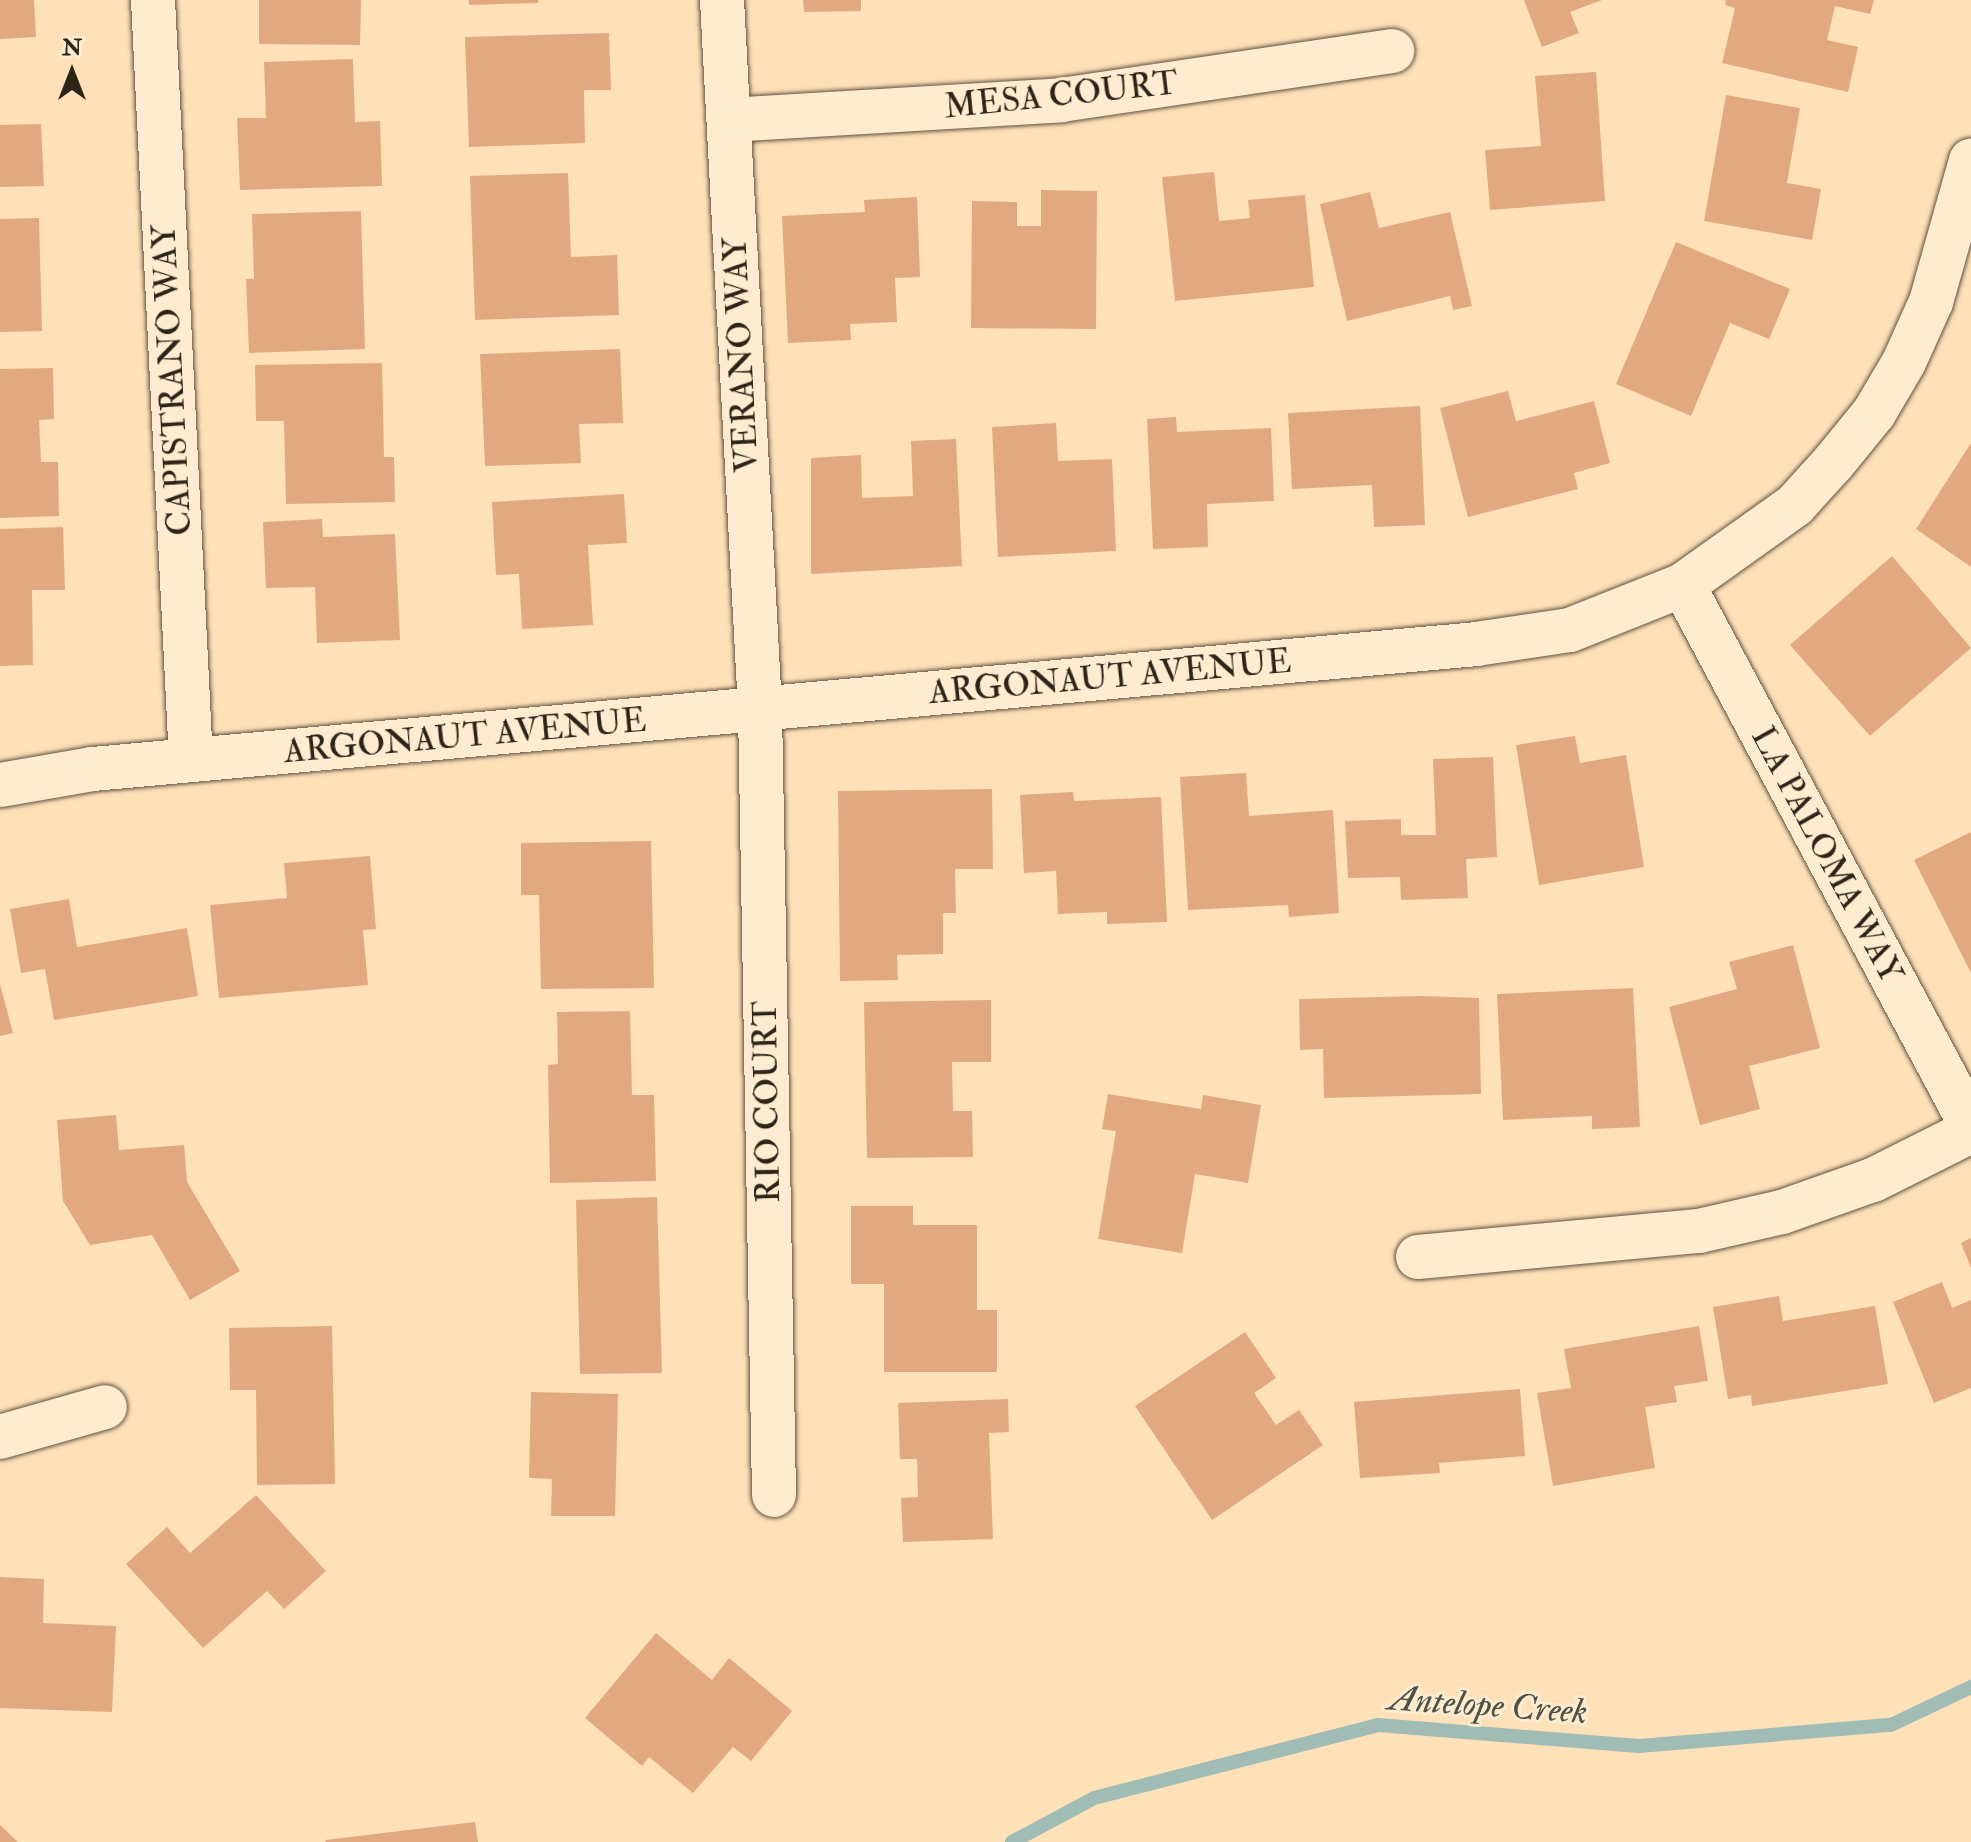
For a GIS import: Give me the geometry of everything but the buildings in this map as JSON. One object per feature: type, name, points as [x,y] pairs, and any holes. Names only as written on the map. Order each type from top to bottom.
[{"type":"street","name":"CAPISTRANO WAY","points":[[153,0],[191,760]]},
{"type":"street","name":"VERANO WAY","points":[[722,0],[760,709]]},
{"type":"street","name":"MESA COURT","points":[[729,120],[1061,100],[1392,51]]},
{"type":"street","name":"ARGONAUT AVENUE","points":[[0,785],[191,760],[1476,644],[1570,630],[1683,585],[1795,505],[1874,413],[1931,302],[1971,161]]},
{"type":"street","name":"LA PALOMA WAY","points":[[1683,585],[1971,1128]]},
{"type":"street","name":"RIO COURT","points":[[760,709],[774,1495]]},
{"type":"street","points":[[1418,1257],[1699,1231],[1782,1212],[1873,1180],[1971,1128]]},
{"type":"street","points":[[0,1437],[105,1407]]},
{"type":"waterway","name":"Antelope Creek","points":[[1012,1842],[1094,1798],[1378,1725],[1639,1746],[1891,1725],[1971,1687]]}]
